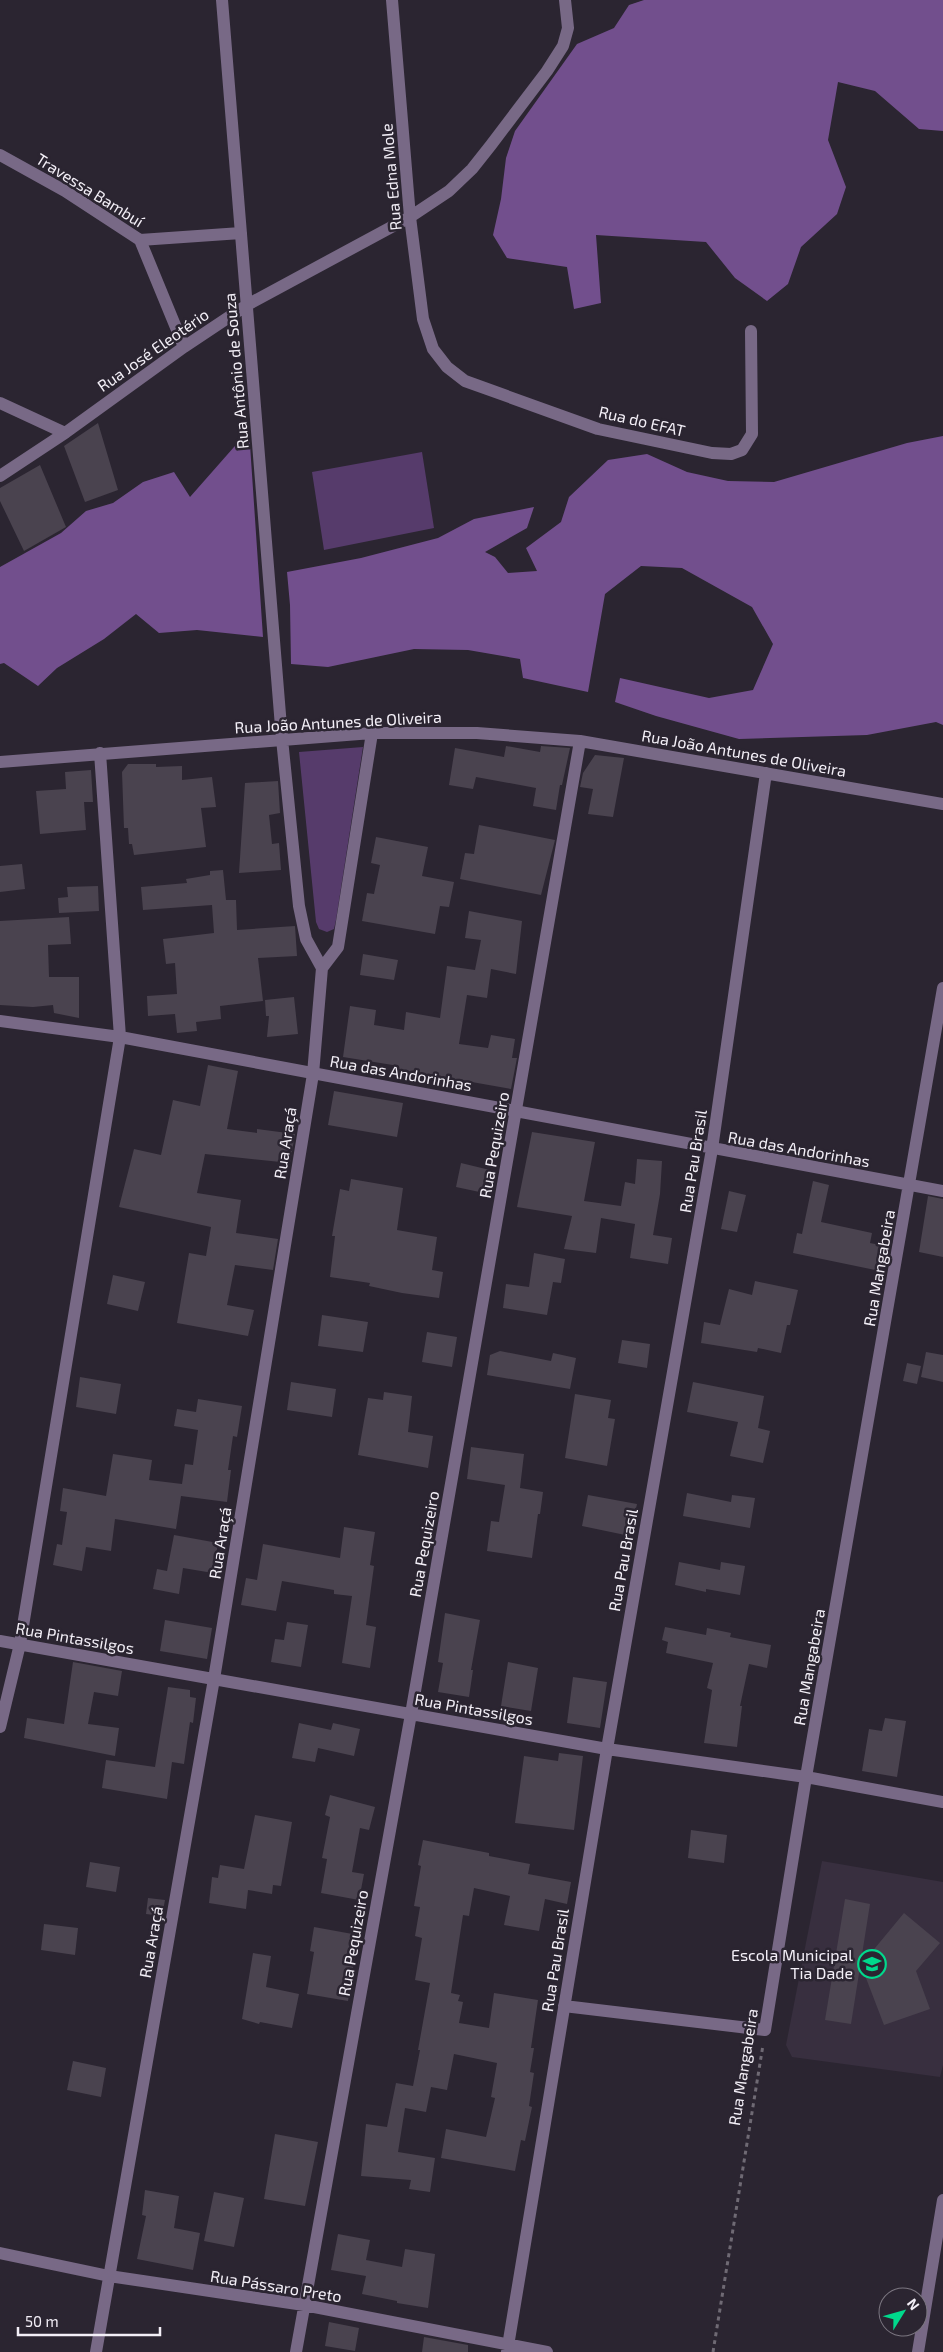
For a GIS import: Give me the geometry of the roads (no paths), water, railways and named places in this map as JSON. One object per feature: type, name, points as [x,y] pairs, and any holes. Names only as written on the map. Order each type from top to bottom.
[{"type":"street","name":"Rua Antônio de Souza","points":[[222,0],[282,739]]},
{"type":"street","name":"Rua Edna Mole","points":[[392,0],[410,217],[423,319],[433,349]]},
{"type":"street","name":"Rua José Eleotério","points":[[0,476],[65,433],[184,347],[247,305],[410,217],[449,190],[472,169],[547,71],[563,46],[568,28],[565,0]]},
{"type":"street","name":"Travessa Bambuí","points":[[0,155],[65,191],[140,240],[184,347]]},
{"type":"street","points":[[140,240],[241,233]]},
{"type":"street","name":"Rua do EFAT","points":[[433,349],[447,367],[465,381],[598,429],[712,453],[731,454],[742,450],[752,434],[752,331]]},
{"type":"street","points":[[0,403],[65,433]]},
{"type":"street","points":[[282,739],[298,906],[306,940],[322,968],[338,948],[372,733]]},
{"type":"street","name":"Rua João Antunes de Oliveira","points":[[0,762],[372,733],[477,733],[580,742],[943,804]]},
{"type":"street","name":"Rua Pequizeiro","points":[[296,2352],[580,742]]},
{"type":"street","points":[[0,1727],[20,1644],[120,1038],[100,754]]},
{"type":"street","name":"Rua Pau Brasil","points":[[507,2348],[606,1749],[712,1150],[766,773]]},
{"type":"street","name":"Rua Araçá","points":[[96,2352],[214,1679],[313,1074],[322,968]]},
{"type":"street","name":"Rua Mangabeira","points":[[564,2006],[765,2030],[806,1777],[943,988]]},
{"type":"street","name":"Rua das Andorinhas","points":[[0,1021],[120,1038],[516,1110],[712,1150],[943,1191]]},
{"type":"street","name":"Rua Pintassilgos","points":[[0,1641],[606,1749],[806,1777],[943,1802]]},
{"type":"street","points":[[918,2352],[943,2200]]},
{"type":"street","name":"Rua Pássaro Preto","points":[[0,2253],[109,2276],[304,2305],[507,2348],[547,2352]]},
{"type":"place","name":"Escola Municipal Tia Dade","points":[[872,1964]]}]
